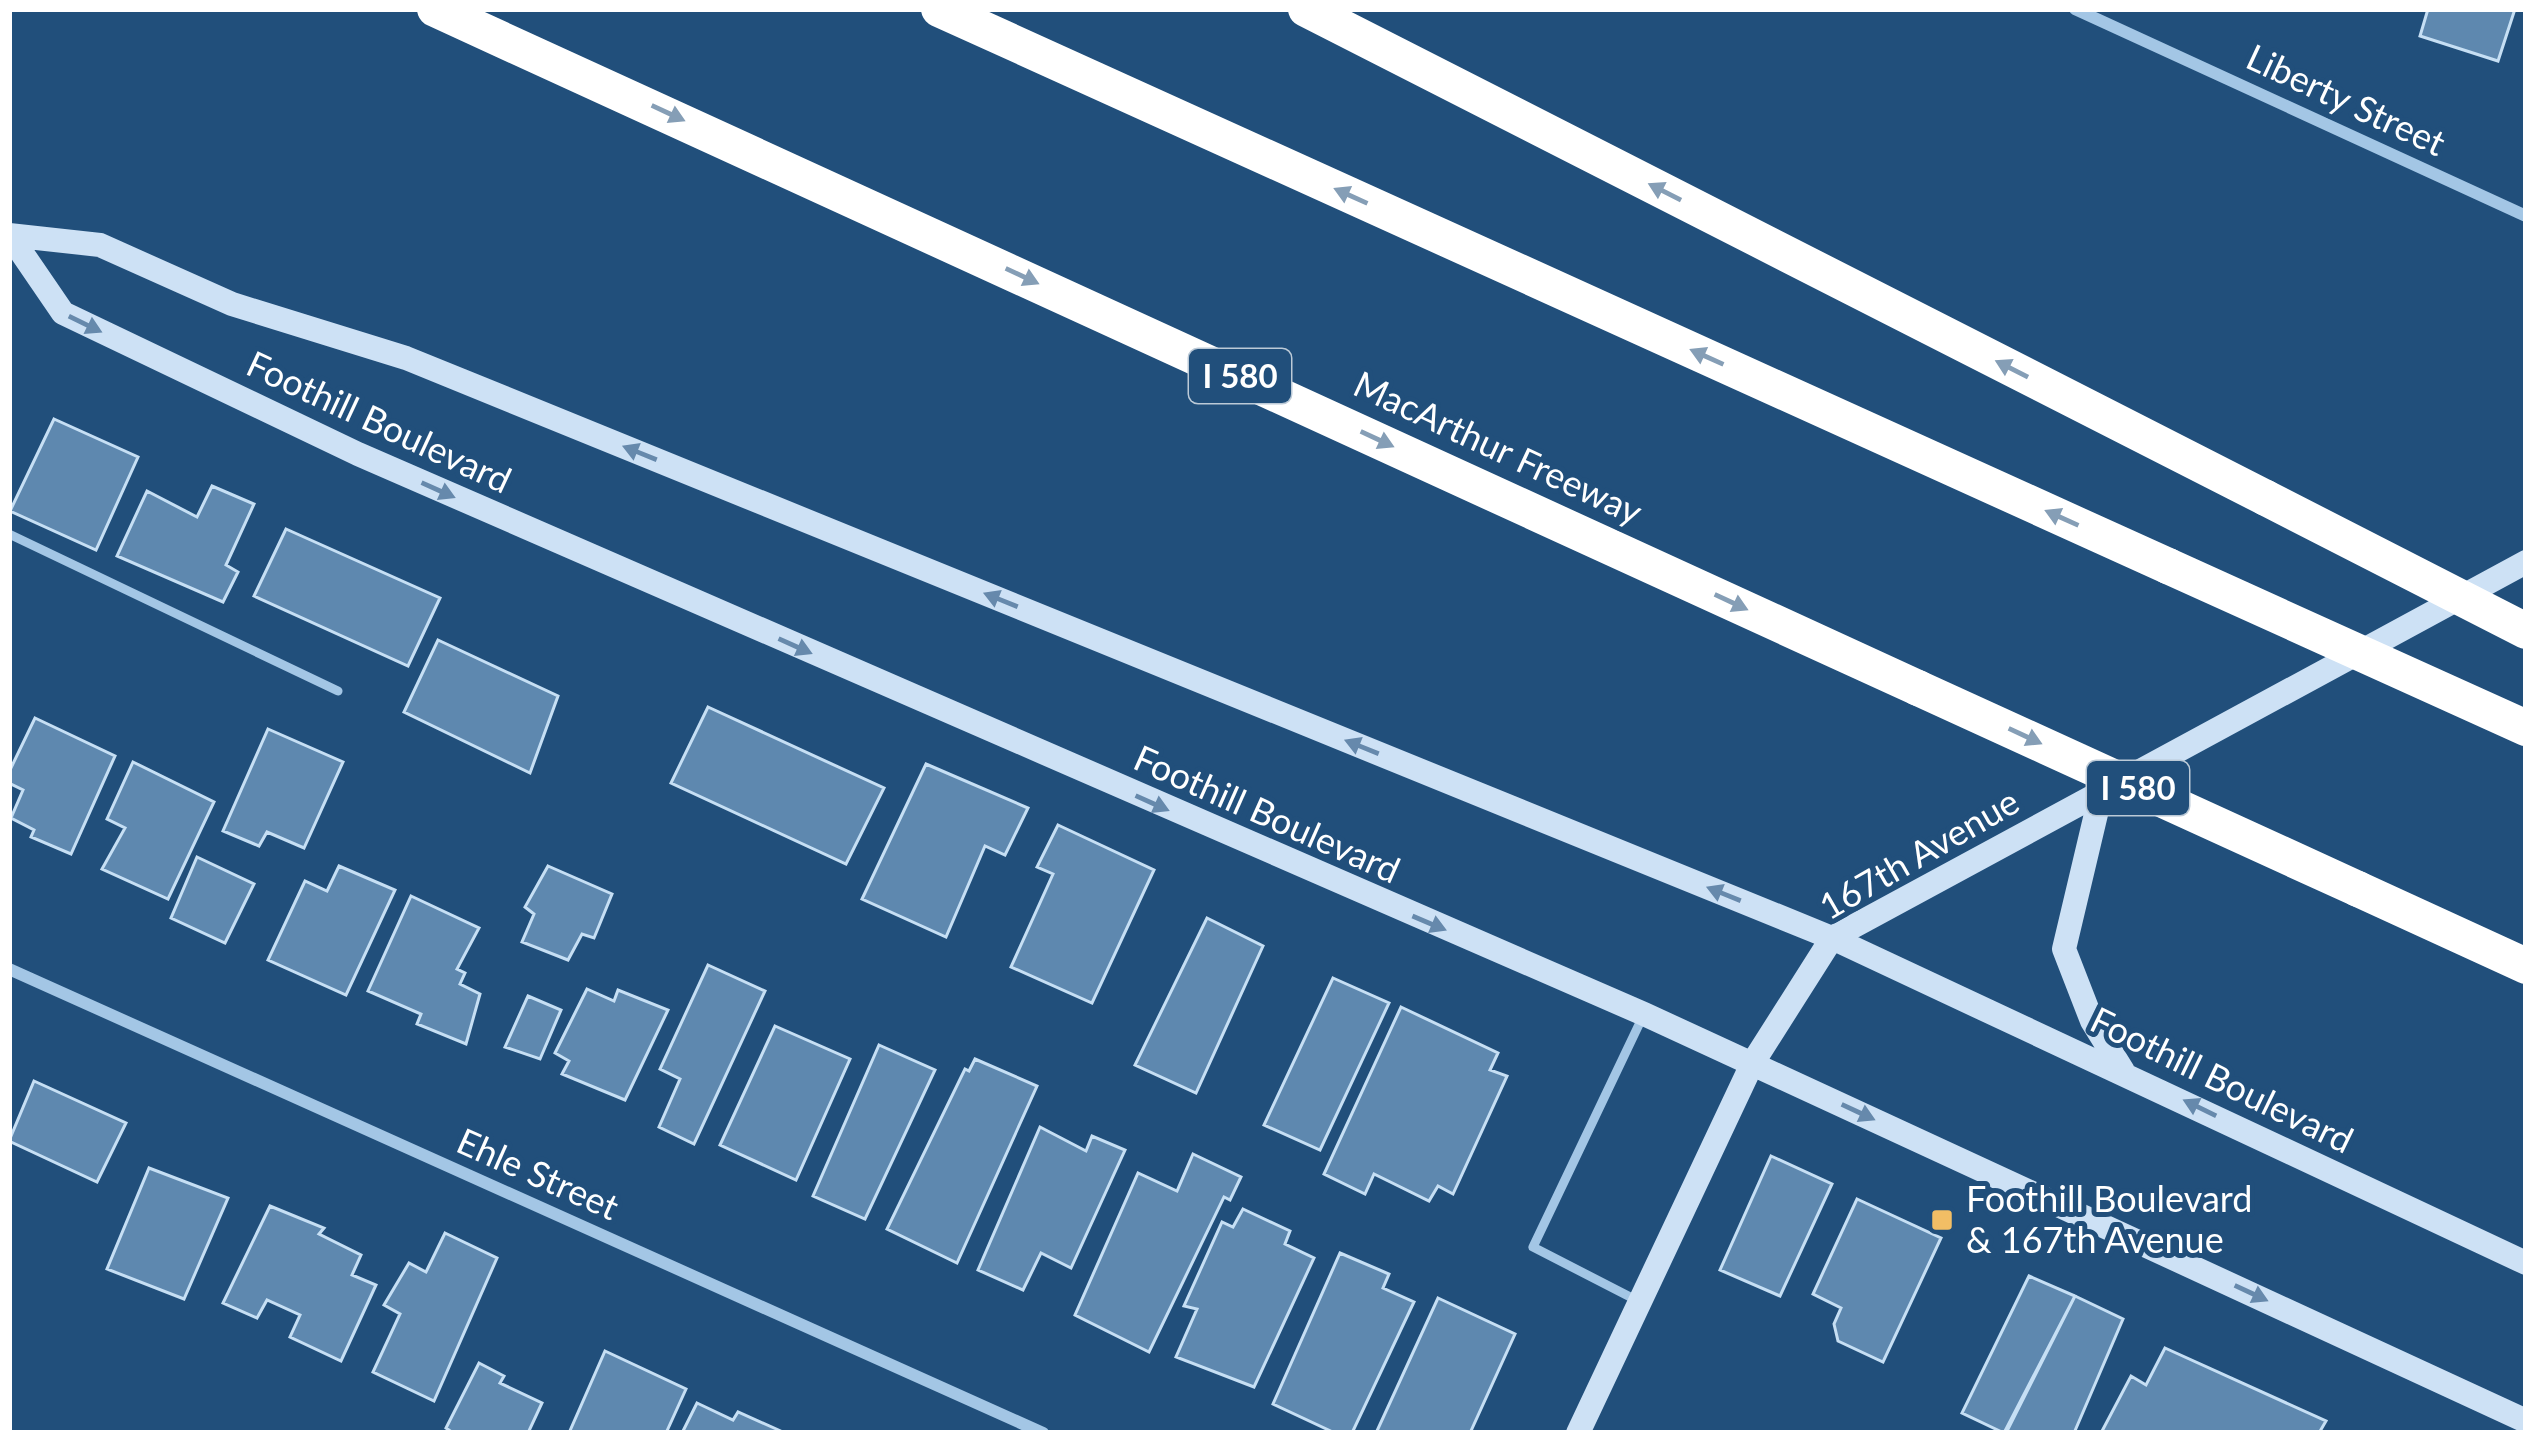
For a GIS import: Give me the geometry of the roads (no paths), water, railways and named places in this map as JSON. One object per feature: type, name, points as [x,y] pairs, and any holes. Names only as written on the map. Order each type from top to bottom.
[{"type":"highway","name":"MacArthur Freeway","points":[[435,9],[2526,966]]},
{"type":"highway","points":[[454,9],[561,64]]},
{"type":"highway","points":[[939,9],[2526,728]]},
{"type":"highway","points":[[1306,9],[2526,631]]},
{"type":"main road","name":"Foothill Boulevard","points":[[10,244],[100,245],[232,304],[406,358],[1832,938],[2526,1262]]},
{"type":"main road","name":"Foothill Boulevard","points":[[10,244],[63,313],[252,404],[1322,878],[1644,1014],[2526,1421]]},
{"type":"main road","name":"167th Avenue","points":[[1578,1433],[1752,1064],[1832,938],[2526,562]]},
{"type":"main road","points":[[2101,794],[2064,949],[2092,1021],[2123,1071]]},
{"type":"street","name":"Liberty Street","points":[[2075,9],[2526,216]]},
{"type":"street","name":"Ehle Street","points":[[9,969],[1042,1433]]},
{"type":"lane","points":[[9,534],[338,691]]},
{"type":"lane","points":[[1642,1304],[1533,1247],[1644,1014]]},
{"type":"place","name":"Foothill Boulevard & 167th Avenue","points":[[1942,1220]]}]
